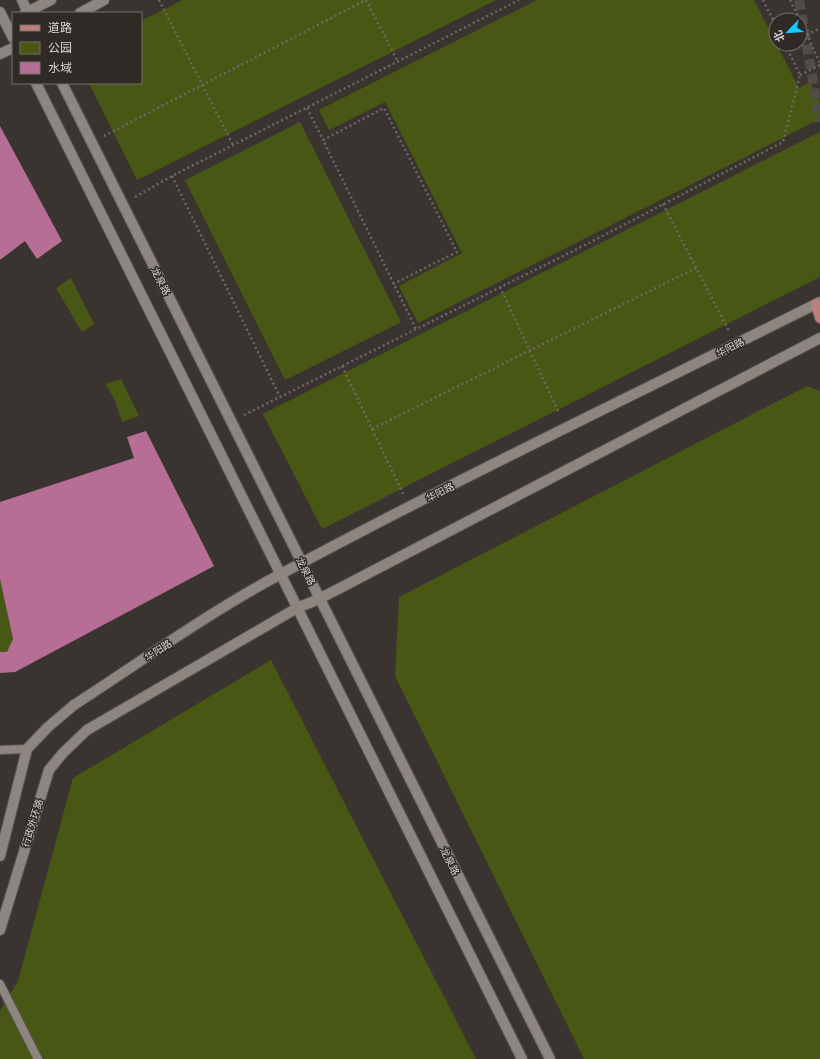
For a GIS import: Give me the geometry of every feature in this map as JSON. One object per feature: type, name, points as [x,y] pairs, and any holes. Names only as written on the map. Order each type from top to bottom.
[{"type":"main road","points":[[818,303],[820,318]]},
{"type":"street","points":[[22,0],[27,12]]},
{"type":"street","points":[[29,12],[51,0]]},
{"type":"street","points":[[82,12],[104,0]]},
{"type":"street","points":[[0,12],[12,36]]},
{"type":"street","points":[[0,54],[12,48]]},
{"type":"street","points":[[36,84],[279,575],[297,608],[522,1059]]},
{"type":"street","name":"龙泉路","points":[[63,84],[550,1059]]},
{"type":"street","name":"华阳路","points":[[27,749],[48,727],[74,705],[227,605],[279,575],[409,507],[818,303]]},
{"type":"street","points":[[297,608],[320,599],[820,338]]},
{"type":"street","name":"行政外环路","points":[[0,930],[49,770],[63,753],[87,730],[297,608]]},
{"type":"street","points":[[0,856],[3,833],[27,749]]},
{"type":"lane","points":[[0,750],[27,749]]},
{"type":"lane","points":[[0,984],[38,1059]]},
{"type":"path","points":[[159,0],[233,145]]},
{"type":"path","points":[[92,142],[366,0],[398,62]]},
{"type":"path","points":[[122,204],[172,176],[519,0]]},
{"type":"path","points":[[763,0],[769,12]]},
{"type":"path","points":[[790,0],[796,12]]},
{"type":"path","points":[[808,34],[820,28]]},
{"type":"path","points":[[800,75],[820,64],[808,37]]},
{"type":"path","points":[[230,421],[500,287],[783,142],[800,75],[789,52]]},
{"type":"path","points":[[307,108],[416,329]]},
{"type":"path","points":[[323,140],[384,108],[457,252],[394,284]]},
{"type":"path","points":[[172,176],[280,397]]},
{"type":"path","points":[[663,204],[735,344]]},
{"type":"path","points":[[372,429],[696,268]]},
{"type":"path","points":[[500,287],[566,428]]},
{"type":"path","points":[[342,366],[409,507]]},
{"type":"green space","points":[[183,0],[496,0],[137,180],[89,84],[142,84],[142,20]]},
{"type":"green space","points":[[537,0],[754,0],[768,27],[768,52],[781,52],[799,88],[810,82],[820,101],[820,119],[418,323],[399,286],[462,253],[385,102],[329,130],[319,110]]},
{"type":"green space","points":[[300,122],[401,322],[285,380],[185,180]]},
{"type":"green space","points":[[820,132],[820,277],[322,529],[263,414]]},
{"type":"green space","points":[[71,278],[94,324],[82,332],[56,288]]},
{"type":"green space","points":[[121,379],[139,416],[122,422],[116,403],[106,384]]},
{"type":"green space","points":[[807,386],[820,391],[820,1059],[584,1059],[395,676],[399,597]]},
{"type":"green space","points":[[0,579],[13,640],[7,652],[0,652]]},
{"type":"green space","points":[[271,660],[476,1059],[0,1059],[0,1011],[18,981],[73,778]]},
{"type":"water","points":[[0,126],[62,241],[37,259],[25,241],[0,260]]},
{"type":"water","points":[[146,431],[214,566],[15,672],[0,673],[0,652],[7,652],[13,639],[0,579],[0,502],[134,458],[127,437]]},
{"type":"tunnel","points":[[799,0],[820,122]]}]
